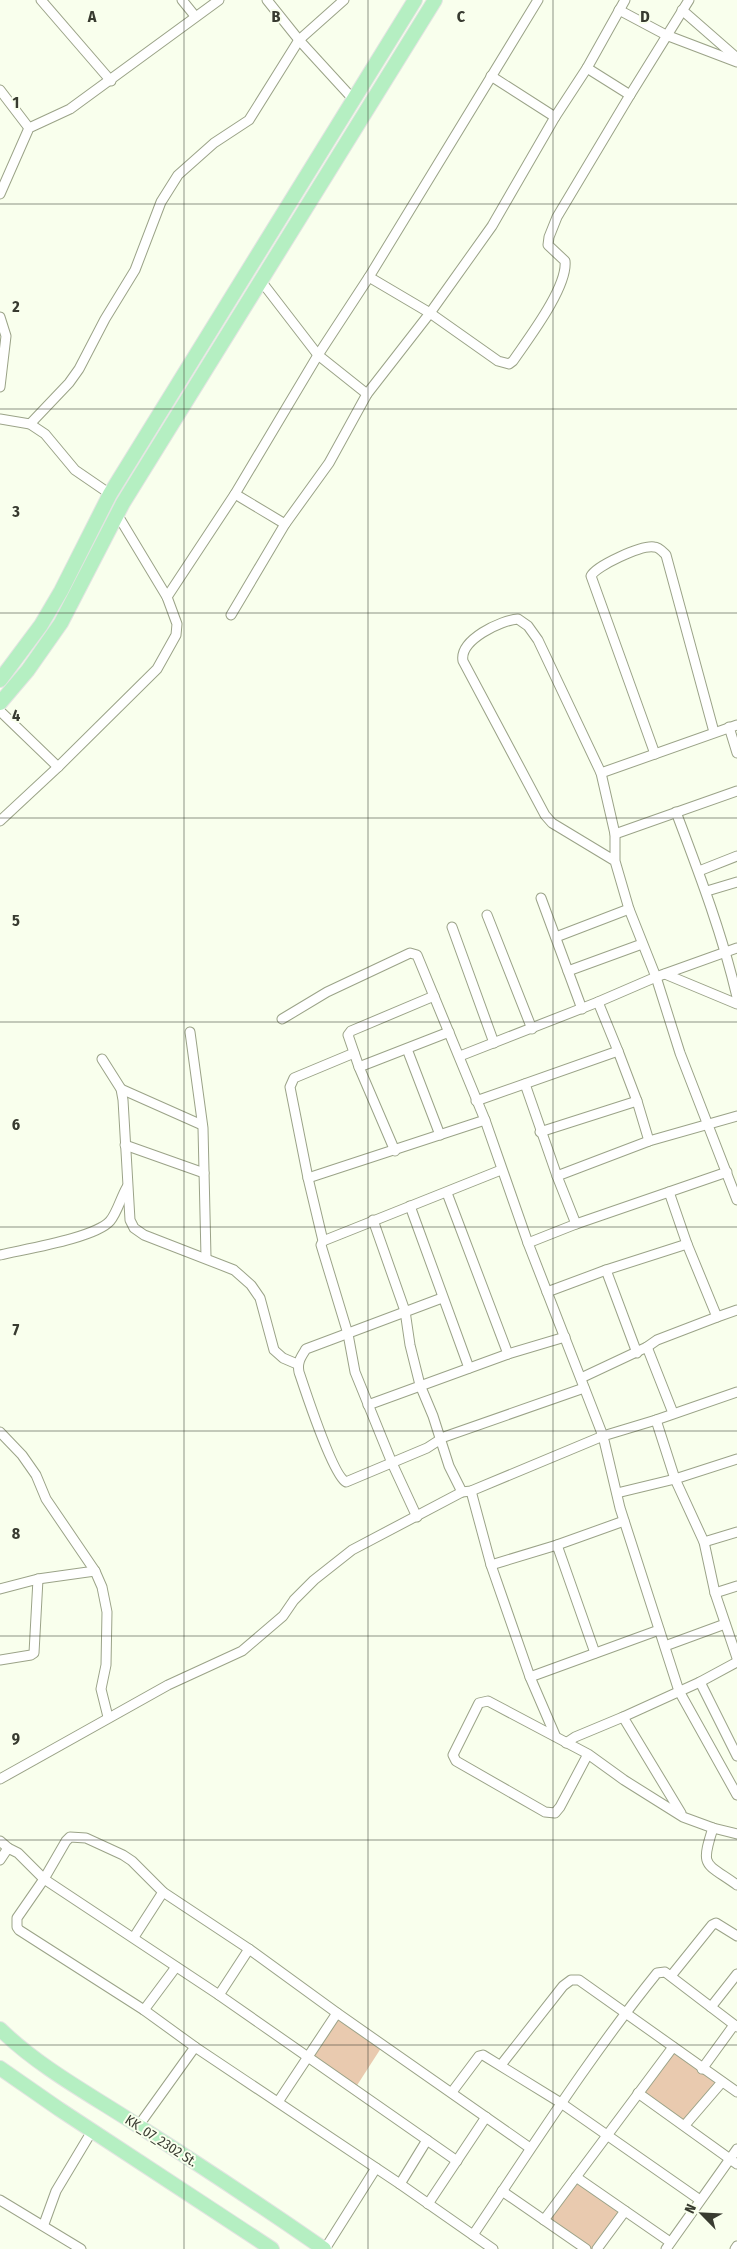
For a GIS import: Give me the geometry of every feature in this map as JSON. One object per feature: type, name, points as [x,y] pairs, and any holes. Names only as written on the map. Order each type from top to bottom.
[{"type":"main road","points":[[0,680],[48,613],[110,494],[352,99],[415,0]]},
{"type":"main road","points":[[0,703],[28,670],[61,623],[117,514],[435,0]]},
{"type":"main road","name":"KK_07_2302 St.","points":[[0,2029],[14,2043],[54,2071],[325,2249]]},
{"type":"main road","points":[[0,2068],[272,2249]]},
{"type":"street","points":[[41,0],[111,81]]},
{"type":"street","points":[[182,0],[195,16]]},
{"type":"street","points":[[0,194],[29,128],[62,114],[111,81],[195,16],[219,0]]},
{"type":"street","points":[[267,0],[299,40],[352,99]]},
{"type":"street","points":[[30,424],[69,383],[79,369],[104,319],[135,270],[161,202],[178,174],[214,143],[249,120],[261,97],[299,40],[344,0]]},
{"type":"street","points":[[167,597],[235,494],[318,354],[369,277],[538,0]]},
{"type":"street","points":[[231,614],[285,524],[320,478],[367,394],[430,313],[492,226],[555,117],[587,68],[625,0]]},
{"type":"street","points":[[369,277],[430,313],[498,361],[509,364],[513,362],[558,292],[564,276],[565,261],[548,245],[557,217],[689,0]]},
{"type":"street","points":[[618,10],[666,35],[737,60]]},
{"type":"street","points":[[682,10],[737,60]]},
{"type":"street","points":[[587,68],[630,95]]},
{"type":"street","points":[[491,76],[555,117]]},
{"type":"street","points":[[0,90],[29,128]]},
{"type":"street","points":[[261,281],[318,354],[367,394]]},
{"type":"street","points":[[0,317],[6,336],[0,387]]},
{"type":"street","points":[[0,419],[30,424],[50,439],[75,470],[110,494]]},
{"type":"street","points":[[235,494],[285,524]]},
{"type":"street","points":[[0,821],[58,767],[156,669],[176,635],[177,624],[167,597],[117,514]]},
{"type":"street","points":[[655,754],[591,576],[596,569],[644,547],[654,546],[666,556],[714,732]]},
{"type":"street","points":[[616,861],[552,822],[545,815],[463,661],[462,655],[469,642],[504,620],[518,619],[528,626],[538,640],[601,772],[615,834],[616,861],[629,909],[642,944],[660,975],[680,1053],[737,1200]]},
{"type":"street","points":[[0,711],[58,767]]},
{"type":"street","points":[[601,772],[733,726],[737,754]]},
{"type":"street","points":[[615,834],[737,791]]},
{"type":"street","points":[[676,812],[707,891],[726,952],[737,997]]},
{"type":"street","points":[[699,871],[737,856]]},
{"type":"street","points":[[707,891],[737,882]]},
{"type":"street","points":[[541,898],[582,1009]]},
{"type":"street","points":[[556,937],[629,909]]},
{"type":"street","points":[[487,915],[532,1029]]},
{"type":"street","points":[[452,927],[494,1043]]},
{"type":"street","points":[[568,971],[642,944]]},
{"type":"street","points":[[460,1056],[582,1009],[660,975],[737,948]]},
{"type":"street","points":[[282,1019],[327,992],[410,953],[417,954],[485,1120],[528,1243],[603,1436],[624,1521],[679,1691],[737,1795]]},
{"type":"street","points":[[660,975],[737,1004]]},
{"type":"street","points":[[395,1151],[348,1038],[351,1031],[434,996]]},
{"type":"street","points":[[598,1002],[618,1050],[650,1141]]},
{"type":"street","points":[[190,1032],[202,1125],[206,1257]]},
{"type":"street","points":[[359,1067],[449,1032]]},
{"type":"street","points":[[407,1049],[440,1134]]},
{"type":"street","points":[[476,1101],[618,1050]]},
{"type":"street","points":[[354,1053],[294,1078],[290,1087],[308,1178],[323,1240],[321,1245],[348,1334],[355,1372],[392,1463],[417,1517]]},
{"type":"street","points":[[102,1059],[121,1089],[130,1220],[134,1228],[144,1235],[206,1257],[234,1270],[251,1285],[260,1298],[274,1350],[283,1358],[298,1364]]},
{"type":"street","points":[[525,1084],[540,1132],[576,1224]]},
{"type":"street","points":[[121,1089],[202,1125]]},
{"type":"street","points":[[540,1132],[637,1101]]},
{"type":"street","points":[[557,1176],[650,1141],[737,1116]]},
{"type":"street","points":[[308,1178],[485,1120]]},
{"type":"street","points":[[124,1145],[204,1173]]},
{"type":"street","points":[[323,1240],[447,1193],[501,1170]]},
{"type":"street","points":[[528,1243],[576,1224],[727,1172]]},
{"type":"street","points":[[0,1255],[84,1235],[101,1229],[111,1220],[127,1186]]},
{"type":"street","points":[[669,1192],[687,1244],[717,1317]]},
{"type":"street","points":[[447,1193],[508,1354]]},
{"type":"street","points":[[410,1206],[469,1368]]},
{"type":"street","points":[[373,1220],[405,1311],[410,1345],[420,1385],[433,1416],[449,1466],[467,1491],[530,1678],[556,1735]]},
{"type":"street","points":[[547,1292],[606,1270],[687,1244]]},
{"type":"street","points":[[606,1270],[637,1353]]},
{"type":"street","points":[[442,1298],[306,1349],[298,1364],[299,1372],[339,1477],[346,1482],[481,1423],[584,1388]]},
{"type":"street","points":[[581,1378],[637,1353],[656,1340],[737,1310]]},
{"type":"street","points":[[368,1405],[508,1354],[565,1337]]},
{"type":"street","points":[[647,1347],[673,1413]]},
{"type":"street","points":[[0,1779],[168,1685],[242,1651],[275,1623],[294,1600],[352,1550],[467,1491],[603,1436],[737,1392]]},
{"type":"street","points":[[566,1743],[575,1737],[700,1682],[737,1660],[715,1593],[704,1542],[675,1479],[656,1420]]},
{"type":"street","points":[[0,1432],[22,1455],[36,1475],[46,1499],[95,1571],[102,1587],[107,1612],[106,1665],[101,1689],[108,1717]]},
{"type":"street","points":[[617,1493],[675,1479],[737,1460]]},
{"type":"street","points":[[491,1565],[624,1521]]},
{"type":"street","points":[[704,1542],[737,1532]]},
{"type":"street","points":[[557,1544],[595,1654]]},
{"type":"street","points":[[0,1589],[38,1579],[95,1571]]},
{"type":"street","points":[[0,1660],[34,1653],[38,1579]]},
{"type":"street","points":[[715,1593],[737,1586]]},
{"type":"street","points":[[665,1646],[725,1624]]},
{"type":"street","points":[[530,1678],[659,1630]]},
{"type":"street","points":[[700,1682],[737,1756]]},
{"type":"street","points":[[588,1754],[555,1813],[537,1808],[454,1758],[454,1751],[478,1704],[485,1700],[556,1735],[566,1743],[588,1754],[624,1780],[683,1816],[713,1828],[737,1834]]},
{"type":"street","points":[[623,1717],[683,1816]]},
{"type":"street","points":[[713,1828],[705,1855],[706,1860],[709,1865],[737,1885]]},
{"type":"street","points":[[493,2249],[400,2184],[195,2047],[144,2010],[17,1927],[17,1918],[70,1837],[79,1836],[123,1855],[132,1861],[163,1892],[249,1949],[337,2014],[452,2092],[530,2148]]},
{"type":"street","points":[[0,1841],[18,1853],[44,1879],[219,1995],[456,2161]]},
{"type":"street","points":[[0,1860],[8,1848]]},
{"type":"street","points":[[134,1937],[163,1892]]},
{"type":"street","points":[[670,1976],[712,1925],[716,1923],[722,1925],[737,1936]]},
{"type":"street","points":[[219,1995],[249,1949]]},
{"type":"street","points":[[144,2010],[176,1967]]},
{"type":"street","points":[[473,2235],[530,2148],[625,2012],[657,1973],[662,1971],[670,1976],[736,2026],[702,2068]]},
{"type":"street","points":[[711,2007],[737,1974]]},
{"type":"street","points":[[500,2065],[563,1986],[571,1980],[579,1980],[737,2092]]},
{"type":"street","points":[[278,2102],[337,2014]]},
{"type":"street","points":[[139,2126],[195,2047]]},
{"type":"street","points":[[544,2220],[673,2047]]},
{"type":"street","points":[[452,2092],[479,2056],[483,2055],[562,2103],[700,2200]]},
{"type":"street","points":[[685,2125],[722,2082]]},
{"type":"street","points":[[638,2093],[734,2162]]},
{"type":"street","points":[[428,2204],[486,2117]]},
{"type":"street","points":[[44,2224],[56,2192],[92,2131]]},
{"type":"street","points":[[400,2184],[427,2140]]},
{"type":"street","points":[[576,2177],[626,2211],[668,2246],[700,2200],[734,2162],[737,2149]]},
{"type":"street","points":[[325,2249],[376,2168]]},
{"type":"street","points":[[502,2191],[586,2249]]},
{"type":"street","points":[[0,2200],[44,2224],[81,2249]]},
{"type":"street","points":[[597,2249],[626,2211]]},
{"type":"shaded area","points":[[337,2013],[383,2045],[354,2090],[307,2057]]},
{"type":"shaded area","points":[[673,2047],[722,2082],[685,2125],[638,2093]]},
{"type":"shaded area","points":[[576,2177],[625,2211],[597,2249],[586,2249],[544,2220]]}]
